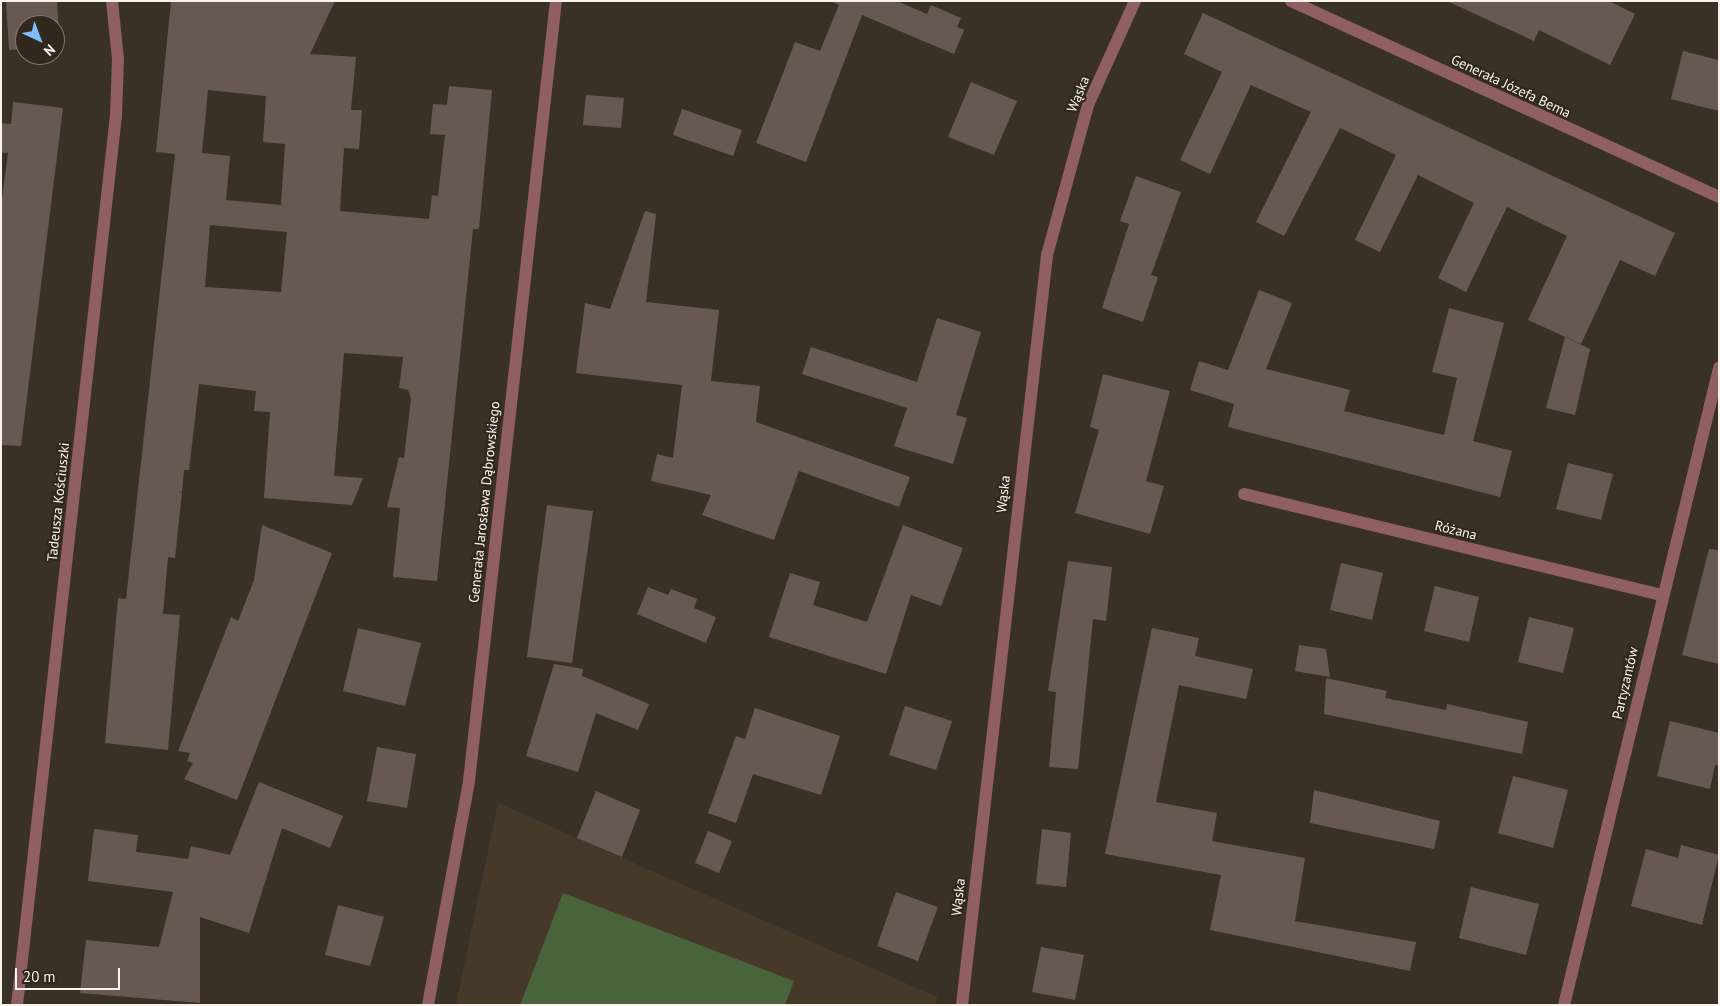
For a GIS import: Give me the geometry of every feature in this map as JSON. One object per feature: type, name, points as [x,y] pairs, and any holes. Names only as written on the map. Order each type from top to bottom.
[{"type":"street","name":"Tadeusza Kościuszki","points":[[17,1005],[116,116],[118,59],[112,1]]},
{"type":"street","name":"Generała Jarosława Dąbrowskiego","points":[[428,1005],[469,781],[556,1]]},
{"type":"street","name":"Wąska","points":[[962,1005],[1047,255],[1088,105],[1134,1]]},
{"type":"street","name":"Generała Józefa Bema","points":[[1291,1],[1719,197]]},
{"type":"street","name":"Partyzantów","points":[[1564,1005],[1661,595],[1719,368]]},
{"type":"street","name":"Różana","points":[[1244,494],[1661,595]]},
{"type":"shaded area","points":[[498,803],[937,997],[936,1005],[456,1005]]},
{"type":"green space","points":[[563,893],[794,981],[785,1005],[520,1005]]},
{"type":"building","points":[[6,1],[57,1],[58,15],[15,15],[15,50],[9,50]]},
{"type":"building","points":[[171,1],[335,1],[310,54],[356,57],[351,110],[362,110],[359,149],[344,148],[340,211],[429,219],[432,195],[438,196],[445,135],[430,134],[433,104],[447,105],[449,86],[492,90],[479,229],[473,229],[437,581],[393,577],[400,508],[387,507],[399,457],[404,458],[411,399],[408,390],[399,388],[403,357],[344,353],[334,476],[363,478],[352,505],[264,498],[270,412],[254,411],[256,391],[199,384],[189,470],[184,470],[182,492],[178,491],[182,493],[175,558],[168,557],[163,614],[180,615],[168,750],[105,743],[118,598],[126,599],[175,154],[156,152]],"holes":[[[208,90],[266,96],[263,142],[285,144],[281,205],[226,200],[230,156],[202,153]],[[210,225],[287,232],[281,292],[205,287]]]},
{"type":"building","points":[[831,1],[897,1],[927,14],[931,5],[961,18],[957,27],[964,30],[954,54],[862,15],[806,162],[756,143],[795,42],[820,51],[839,5]]},
{"type":"building","points":[[1447,1],[1609,1],[1635,14],[1610,65],[1539,30],[1534,41]]},
{"type":"building","points":[[1203,13],[1675,233],[1655,276],[1620,260],[1581,344],[1528,320],[1567,236],[1507,207],[1466,292],[1438,278],[1474,203],[1418,175],[1380,252],[1355,240],[1396,155],[1340,128],[1284,236],[1256,222],[1311,112],[1251,85],[1210,174],[1180,160],[1222,72],[1184,54]]},
{"type":"building","points":[[1683,51],[1719,60],[1719,111],[1671,99]]},
{"type":"building","points":[[971,82],[1017,101],[994,155],[948,137]]},
{"type":"building","points":[[586,95],[624,98],[621,128],[583,125]]},
{"type":"building","points":[[13,102],[63,108],[21,446],[1,445],[1,205],[8,153],[1,153],[1,123],[11,124]]},
{"type":"building","points":[[682,109],[742,130],[733,156],[673,135]]},
{"type":"building","points":[[1136,176],[1181,192],[1151,275],[1158,277],[1143,322],[1102,308],[1129,224],[1120,221]]},
{"type":"building","points":[[645,211],[656,214],[646,302],[719,310],[711,381],[760,386],[756,422],[910,477],[899,507],[799,471],[774,540],[702,515],[711,495],[651,481],[657,454],[673,458],[682,385],[576,373],[585,303],[610,309]]},
{"type":"building","points":[[1259,290],[1292,303],[1266,369],[1350,390],[1344,411],[1444,435],[1457,378],[1432,372],[1449,308],[1504,323],[1473,441],[1512,451],[1500,497],[1228,427],[1234,404],[1190,390],[1199,361],[1228,370]]},
{"type":"building","points":[[937,318],[981,332],[956,415],[967,418],[953,464],[894,446],[907,408],[802,374],[811,347],[917,382]]},
{"type":"building","points":[[1565,337],[1590,349],[1575,415],[1546,408]]},
{"type":"building","points":[[1103,374],[1170,391],[1146,481],[1164,486],[1150,534],[1075,513],[1099,430],[1090,427]]},
{"type":"building","points":[[1568,463],[1613,474],[1601,520],[1556,509]]},
{"type":"building","points":[[547,505],[593,511],[572,663],[527,657]]},
{"type":"building","points":[[262,525],[332,553],[237,800],[184,779],[193,763],[187,761],[190,753],[178,751],[231,617],[238,621],[254,580]]},
{"type":"building","points":[[903,525],[963,548],[941,606],[911,595],[886,674],[769,637],[790,573],[820,582],[813,605],[867,622]]},
{"type":"building","points":[[1709,549],[1719,550],[1719,664],[1682,655]]},
{"type":"building","points":[[1068,561],[1112,567],[1106,621],[1093,619],[1078,769],[1049,767],[1056,692],[1048,691]]},
{"type":"building","points":[[1341,563],[1383,573],[1372,620],[1330,610]]},
{"type":"building","points":[[1435,586],[1479,597],[1469,642],[1424,631]]},
{"type":"building","points":[[648,587],[668,595],[671,589],[697,599],[694,608],[716,617],[706,643],[637,614]]},
{"type":"building","points":[[1529,617],[1574,628],[1563,673],[1518,662]]},
{"type":"building","points":[[358,628],[421,643],[405,706],[343,691]]},
{"type":"building","points":[[1152,628],[1199,638],[1195,656],[1253,669],[1246,699],[1179,685],[1156,802],[1217,813],[1212,841],[1305,858],[1295,921],[1416,942],[1410,971],[1210,930],[1221,875],[1105,854]]},
{"type":"building","points":[[1299,645],[1326,649],[1330,677],[1295,671]]},
{"type":"building","points":[[554,664],[583,669],[582,676],[649,704],[638,730],[596,713],[578,772],[526,756]]},
{"type":"building","points":[[1326,678],[1387,691],[1385,698],[1446,710],[1447,704],[1528,722],[1522,754],[1324,714]]},
{"type":"building","points":[[905,706],[952,721],[936,770],[889,755]]},
{"type":"building","points":[[755,708],[840,736],[821,795],[753,774],[736,823],[708,813],[736,736],[745,739]]},
{"type":"building","points":[[1670,721],[1719,733],[1719,766],[1715,765],[1710,789],[1657,776]]},
{"type":"building","points":[[377,747],[416,754],[407,808],[367,801]]},
{"type":"building","points":[[1513,776],[1568,790],[1553,848],[1498,833]]},
{"type":"building","points":[[259,782],[343,816],[330,848],[282,828],[249,933],[200,917],[200,1003],[80,993],[86,940],[159,947],[173,892],[88,881],[94,829],[138,835],[136,852],[188,859],[191,846],[230,855]]},
{"type":"building","points":[[1314,790],[1440,821],[1434,849],[1310,823]]},
{"type":"building","points":[[596,791],[640,810],[622,857],[577,838]]},
{"type":"building","points":[[1042,829],[1071,833],[1066,887],[1036,884]]},
{"type":"building","points":[[708,831],[732,841],[719,873],[695,863]]},
{"type":"building","points":[[1681,845],[1719,855],[1702,925],[1631,906],[1646,849],[1678,858]]},
{"type":"building","points":[[1471,887],[1539,904],[1526,955],[1459,938]]},
{"type":"building","points":[[896,892],[938,907],[918,961],[877,946]]},
{"type":"building","points":[[338,905],[384,917],[370,966],[325,955]]},
{"type":"building","points":[[1041,947],[1084,955],[1075,1000],[1032,992]]}]
